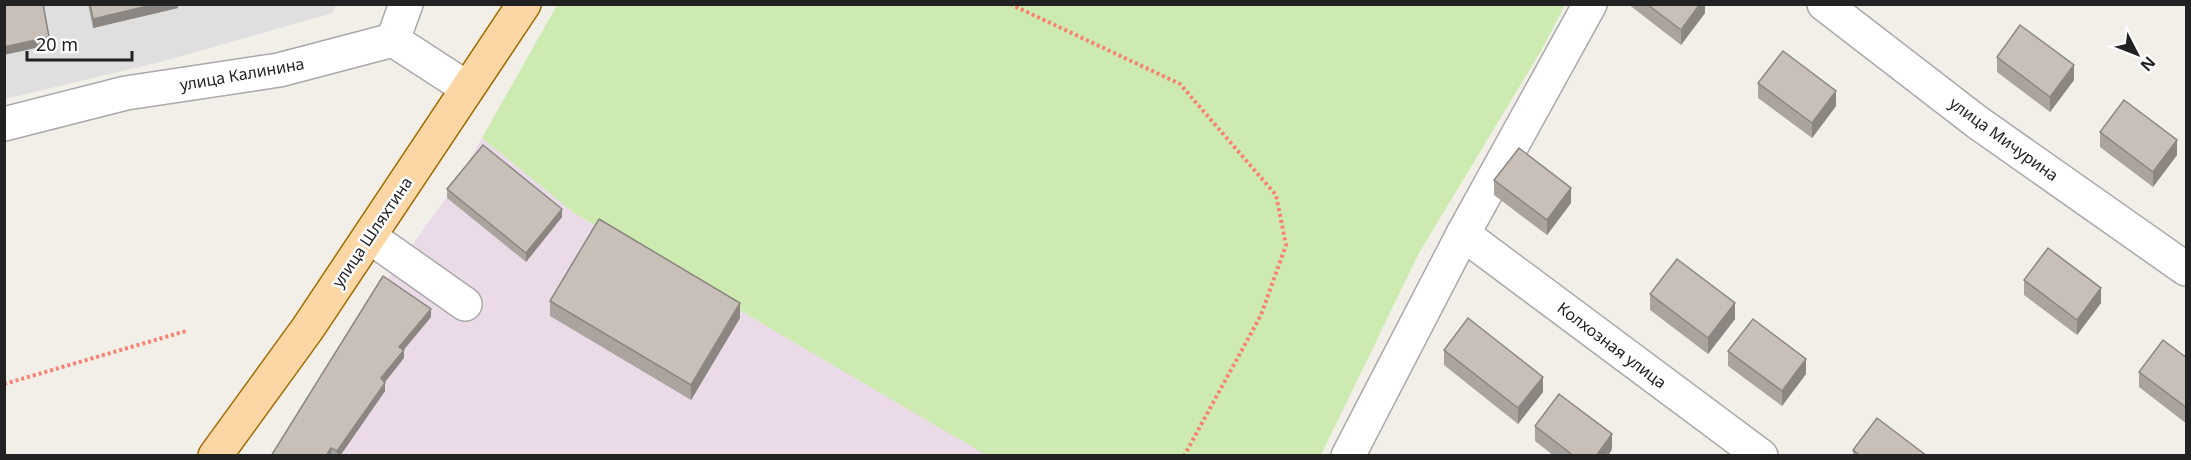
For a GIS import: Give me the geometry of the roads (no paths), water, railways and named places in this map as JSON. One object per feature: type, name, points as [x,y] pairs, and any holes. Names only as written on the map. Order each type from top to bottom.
[{"type":"main road","name":"улица Шляхтина","points":[[215,456],[308,328],[524,4]]},
{"type":"street","points":[[406,4],[393,40],[467,87]]},
{"type":"street","points":[[1348,456],[1463,234],[1590,4]]},
{"type":"street","name":"улица Мичурина","points":[[1824,4],[1977,122],[2187,269]]},
{"type":"street","name":"улица Калинина","points":[[4,124],[126,93],[279,70],[393,40]]},
{"type":"street","name":"Колхозная улица","points":[[1463,234],[1761,456]]},
{"type":"street","points":[[370,237],[465,304]]}]
